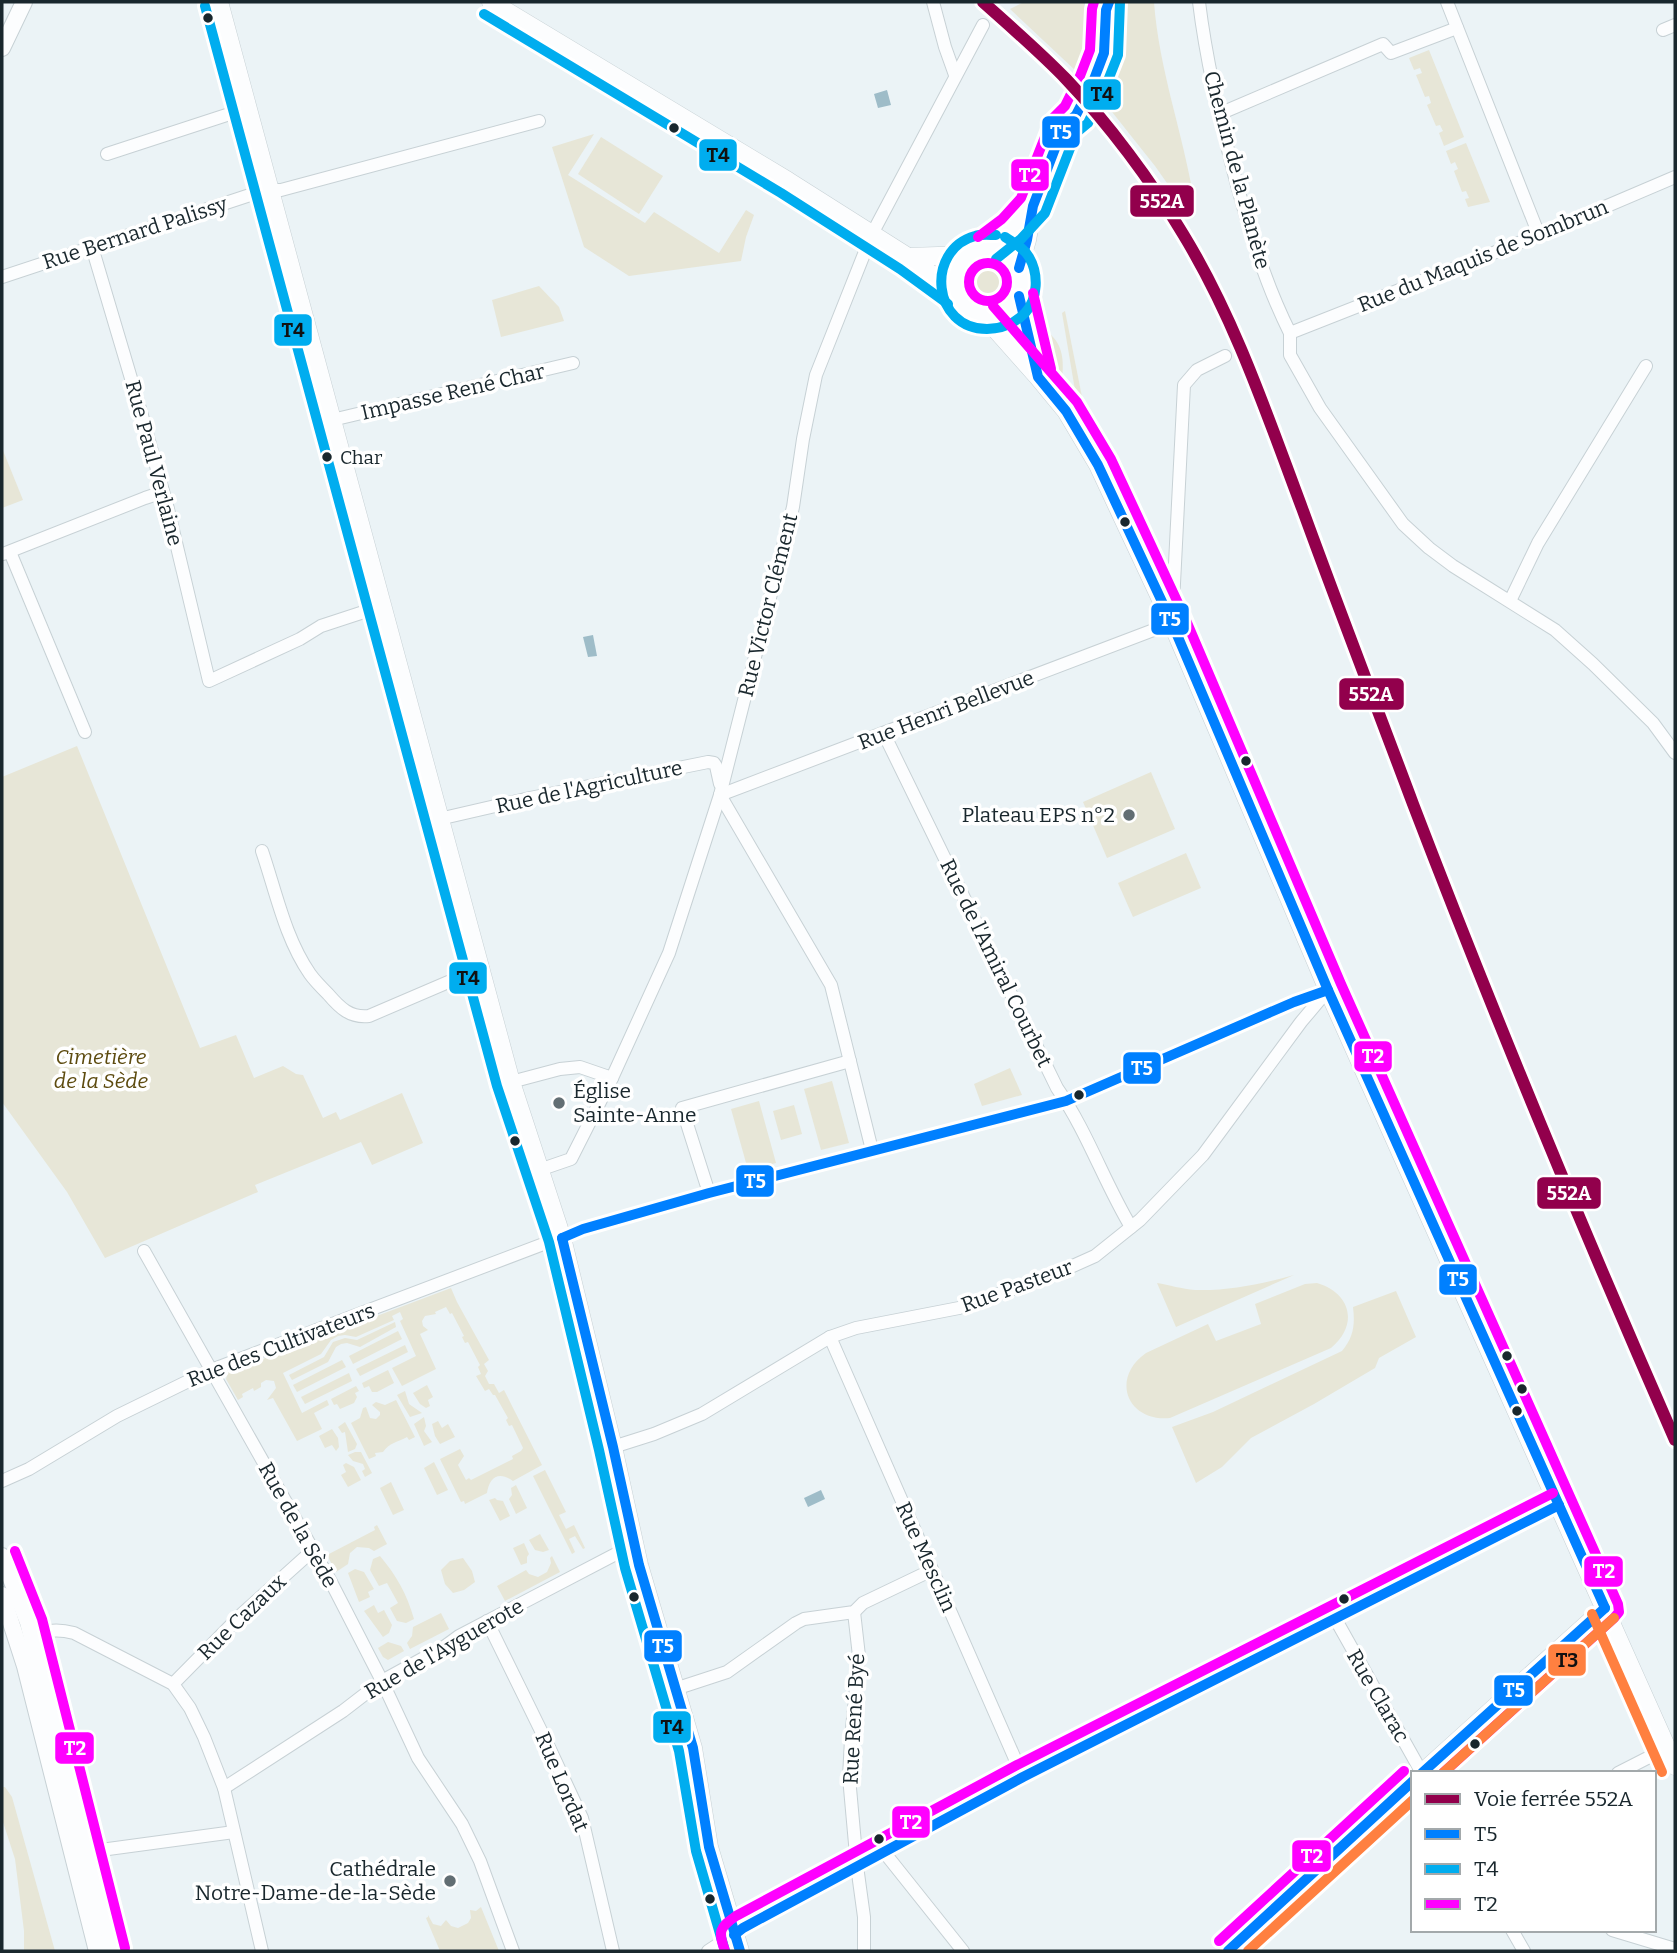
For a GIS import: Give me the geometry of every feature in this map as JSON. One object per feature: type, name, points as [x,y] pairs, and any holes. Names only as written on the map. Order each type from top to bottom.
[{"type":"main road","points":[[219,2],[511,1082],[562,1238],[654,1622],[693,1748],[709,1847],[737,1943]]},
{"type":"main road","points":[[491,2],[636,88],[908,257],[956,293],[967,308],[983,316],[1066,411],[1098,465],[1172,624],[1328,990],[1675,1766]]},
{"type":"main road","points":[[983,316],[1004,312],[1019,296],[1022,282],[1019,268],[1033,206],[1064,125],[1076,115],[1104,54],[1104,4]]},
{"type":"main road","points":[[987,248],[1011,229],[1033,206]]},
{"type":"main road","points":[[956,293],[954,283],[960,263],[977,250],[987,248],[1006,253],[1019,268]]},
{"type":"main road","points":[[908,257],[968,255]]},
{"type":"main road","points":[[1019,296],[1027,336],[1042,382]]},
{"type":"main road","points":[[1424,1771],[1605,1608]]},
{"type":"main road","points":[[1228,1951],[1411,1783]]},
{"type":"street","points":[[2,48],[24,2]]},
{"type":"street","points":[[933,2],[955,75]]},
{"type":"street","name":"Chemin de la Planète","points":[[1199,2],[1209,69],[1244,209],[1265,276],[1290,333],[1290,355],[1320,408],[1403,524],[1437,554],[1555,630],[1653,723],[1675,753]]},
{"type":"street","points":[[1447,2],[1539,235]]},
{"type":"street","name":"Rue Victor Clément","points":[[539,1170],[571,1159],[612,1078],[669,953],[720,792],[793,507],[816,375],[872,234],[983,25]]},
{"type":"street","points":[[1219,114],[1383,44],[1391,53],[1457,27]]},
{"type":"street","points":[[107,154],[248,108]]},
{"type":"street","name":"Rue Bernard Palissy","points":[[2,277],[270,190],[281,190],[539,121]]},
{"type":"street","name":"Rue du Maquis de Sombrun","points":[[1290,333],[1539,235],[1675,177]]},
{"type":"street","name":"Rue Paul Verlaine","points":[[92,247],[163,492],[209,681],[300,639],[321,626],[382,606]]},
{"type":"street","points":[[1172,624],[1184,385],[1197,370],[1225,356]]},
{"type":"street","name":"Impasse René Char","points":[[332,420],[573,363]]},
{"type":"street","points":[[1510,601],[1538,543],[1646,366]]},
{"type":"street","points":[[85,732],[6,553],[163,492]]},
{"type":"street","name":"Rue Henri Bellevue","points":[[720,792],[884,734],[1172,624]]},
{"type":"street","name":"Rue de l'Amiral Courbet","points":[[884,734],[1057,1088],[1131,1227]]},
{"type":"street","name":"Rue de l'Agriculture","points":[[439,820],[530,798],[708,762],[716,766],[720,792]]},
{"type":"street","points":[[720,792],[831,985],[872,1150]]},
{"type":"street","points":[[262,851],[291,941],[300,959],[311,976],[335,1002],[353,1016],[369,1016],[481,968]]},
{"type":"street","name":"Rue des Cultivateurs","points":[[5,1478],[29,1469],[117,1416],[211,1370],[583,1230],[709,1193],[1066,1101],[1294,1002],[1328,990]]},
{"type":"street","name":"Rue Pasteur","points":[[613,1447],[702,1414],[830,1337],[856,1328],[990,1299],[1095,1255],[1131,1227],[1203,1155],[1301,1022],[1328,990]]},
{"type":"street","points":[[709,1193],[682,1108],[850,1061]]},
{"type":"street","points":[[511,1082],[560,1069],[580,1067],[612,1078]]},
{"type":"street","name":"Rue de la Sède","points":[[144,1251],[330,1580],[418,1758],[462,1824],[489,1884],[513,1951]]},
{"type":"street","name":"Rue Mesclin","points":[[830,1337],[1023,1777]]},
{"type":"street","points":[[708,1951],[737,1943],[743,1928],[1023,1777],[1559,1505]]},
{"type":"street","name":"Rue de l'Ayguerote","points":[[224,1788],[343,1711],[382,1681],[487,1621],[635,1544]]},
{"type":"street","name":"Rue Cazaux","points":[[173,1684],[243,1613],[312,1550]]},
{"type":"street","points":[[2,1556],[28,1622],[111,1951]]},
{"type":"street","points":[[675,1689],[727,1672],[804,1619],[854,1612],[863,1603],[932,1570]]},
{"type":"street","points":[[2,1595],[24,1666],[97,1951]]},
{"type":"street","name":"Rue René Byé","points":[[854,1612],[859,1656],[849,1777],[864,1917],[864,1951]]},
{"type":"street","name":"Rue Clarac","points":[[1336,1620],[1421,1771]]},
{"type":"street","name":"Rue Lordat","points":[[487,1621],[582,1818],[613,1951]]},
{"type":"street","points":[[31,1636],[46,1630],[74,1633],[173,1684],[196,1719],[224,1788],[262,1951]]},
{"type":"street","points":[[1622,1771],[1667,1748]]},
{"type":"street","points":[[70,1843],[77,1851],[86,1852],[234,1832]]},
{"type":"street","points":[[884,1852],[963,1951]]},
{"type":"street","points":[[1513,1932],[1524,1951]]},
{"type":"street","points":[[1619,1932],[1675,1949]]},
{"type":"green space","points":[[1024,2],[1084,2],[1089,49],[1077,72],[1010,9]]},
{"type":"green space","points":[[1118,2],[1154,2],[1166,77],[1194,200],[1186,210],[1097,93],[1119,56]]},
{"type":"green space","points":[[1429,50],[1464,137],[1444,146],[1439,133],[1443,131],[1440,125],[1436,126],[1427,105],[1431,103],[1429,96],[1425,97],[1416,75],[1422,73],[1420,68],[1414,70],[1409,58]]},
{"type":"green space","points":[[594,134],[568,175],[645,223],[654,212],[719,253],[746,210],[754,215],[741,261],[629,276],[584,247],[552,147]]},
{"type":"green space","points":[[601,137],[663,176],[639,214],[578,174]]},
{"type":"green space","points":[[1466,143],[1490,202],[1468,207],[1465,199],[1469,198],[1466,191],[1462,192],[1454,171],[1458,169],[1455,162],[1451,164],[1446,151]]},
{"type":"green space","points":[[988,255],[1007,263],[1015,282],[1007,301],[988,309],[969,301],[961,282],[969,263]]},
{"type":"green space","points":[[1040,275],[1043,280],[1035,299],[1036,310],[1041,322],[1061,350],[1062,381],[1049,358],[1035,321],[1032,282]]},
{"type":"green space","points":[[539,286],[559,307],[564,321],[501,337],[492,300]]},
{"type":"green space","points":[[1065,311],[1084,407],[1078,408],[1062,313]]},
{"type":"green space","points":[[2,448],[23,500],[2,508]]},
{"type":"green space","name":"Cimetière de la Sède","points":[[77,746],[200,1048],[236,1035],[254,1078],[283,1066],[303,1075],[323,1118],[336,1112],[340,1120],[402,1093],[423,1143],[372,1165],[361,1142],[255,1185],[258,1192],[105,1258],[67,1192],[2,1102],[2,777]]},
{"type":"green space","name":"Plateau EPS n°2","points":[[1151,772],[1175,829],[1107,858],[1083,802]]},
{"type":"green space","points":[[1186,853],[1201,888],[1133,917],[1118,883]]},
{"type":"green space","points":[[1010,1068],[1022,1095],[982,1106],[974,1084]]},
{"type":"green space","points":[[832,1081],[849,1143],[821,1150],[804,1089]]},
{"type":"green space","points":[[759,1101],[776,1163],[748,1170],[731,1109]]},
{"type":"green space","points":[[794,1105],[802,1134],[781,1140],[773,1111]]},
{"type":"green space","points":[[1294,1275],[1176,1327],[1157,1283],[1195,1290],[1220,1289],[1258,1284]]},
{"type":"green space","points":[[1317,1283],[1337,1294],[1347,1311],[1345,1330],[1331,1348],[1170,1418],[1143,1413],[1134,1406],[1126,1386],[1135,1363],[1146,1353],[1208,1324],[1216,1341],[1261,1324],[1255,1304],[1305,1284]]},
{"type":"green space","points":[[451,1288],[489,1360],[484,1364],[488,1371],[485,1376],[489,1384],[494,1384],[499,1393],[504,1390],[542,1465],[513,1481],[503,1476],[495,1477],[487,1493],[465,1504],[464,1501],[461,1502],[440,1459],[460,1449],[464,1456],[458,1465],[466,1480],[471,1480],[513,1459],[512,1456],[523,1448],[512,1425],[509,1426],[506,1420],[508,1418],[495,1395],[489,1389],[485,1391],[476,1376],[481,1374],[478,1367],[480,1365],[468,1342],[465,1343],[452,1313],[450,1314],[446,1307],[435,1312],[436,1314],[425,1316],[422,1321],[428,1330],[420,1334],[436,1369],[402,1386],[392,1368],[416,1356],[400,1321],[403,1319],[400,1312],[392,1316],[394,1320],[356,1337],[338,1336],[331,1340],[321,1354],[283,1373],[302,1413],[327,1400],[329,1405],[314,1413],[322,1429],[297,1441],[273,1398],[267,1400],[276,1388],[274,1381],[266,1380],[261,1383],[261,1387],[242,1394],[243,1397],[238,1400],[226,1379],[228,1372]]},
{"type":"green space","points":[[1396,1291],[1416,1337],[1379,1358],[1375,1368],[1251,1438],[1222,1467],[1196,1483],[1172,1427],[1213,1412],[1342,1351],[1353,1330],[1353,1307]]},
{"type":"green space","points":[[395,1322],[396,1327],[360,1347],[341,1344],[336,1347],[328,1362],[292,1380],[289,1375],[324,1357],[333,1342],[345,1338],[357,1340]]},
{"type":"green space","points":[[398,1331],[402,1339],[353,1364],[349,1356]]},
{"type":"green space","points":[[405,1345],[408,1352],[360,1376],[356,1369]]},
{"type":"green space","points":[[342,1360],[346,1367],[297,1392],[293,1385]]},
{"type":"green space","points":[[388,1370],[394,1383],[377,1392],[372,1392],[369,1386],[364,1388],[362,1383]]},
{"type":"green space","points":[[349,1373],[352,1381],[305,1404],[301,1397]]},
{"type":"green space","points":[[427,1385],[433,1397],[428,1400],[430,1406],[426,1408],[413,1393]]},
{"type":"green space","points":[[356,1386],[359,1391],[355,1393],[357,1397],[354,1403],[340,1409],[337,1404],[334,1405],[331,1399]]},
{"type":"green space","points":[[405,1391],[409,1404],[422,1413],[410,1417],[397,1395]]},
{"type":"green space","points":[[396,1400],[415,1437],[409,1440],[407,1437],[394,1443],[369,1459],[351,1423],[360,1418],[363,1408],[366,1407],[370,1418],[376,1419],[380,1412],[372,1405],[376,1402],[385,1405]]},
{"type":"green space","points":[[424,1417],[424,1431],[432,1442],[424,1446],[414,1424]]},
{"type":"green space","points":[[438,1421],[442,1428],[448,1424],[455,1437],[440,1444],[432,1424]]},
{"type":"green space","points":[[345,1422],[357,1444],[355,1449],[348,1452],[345,1432],[342,1433],[338,1427]]},
{"type":"green space","points":[[332,1429],[338,1438],[339,1447],[336,1451],[332,1445],[325,1448],[319,1436]]},
{"type":"green space","points":[[361,1452],[372,1473],[365,1477],[363,1464],[353,1461],[348,1455]]},
{"type":"green space","points":[[434,1462],[448,1490],[437,1495],[424,1468]]},
{"type":"green space","points":[[346,1463],[354,1467],[361,1480],[348,1487],[341,1475],[346,1472],[343,1465]]},
{"type":"green space","points":[[545,1470],[566,1512],[559,1515],[566,1529],[574,1525],[585,1548],[583,1549],[575,1536],[569,1539],[575,1552],[572,1554],[533,1476]]},
{"type":"green space","points":[[391,1482],[404,1510],[393,1515],[380,1488]]},
{"type":"green space","points":[[516,1485],[527,1508],[516,1514],[509,1499],[512,1495],[511,1488]]},
{"type":"green space","points":[[495,1498],[503,1501],[510,1516],[500,1521],[489,1500]]},
{"type":"green space","points":[[377,1525],[387,1544],[374,1551],[357,1547],[350,1553],[348,1564],[336,1572],[327,1555],[375,1530]]},
{"type":"green space","points":[[540,1534],[549,1550],[535,1550],[529,1540]]},
{"type":"green space","points":[[524,1543],[529,1554],[527,1563],[521,1565],[513,1548]]},
{"type":"green space","points":[[380,1556],[408,1601],[414,1619],[406,1623],[397,1621],[390,1608],[398,1603],[387,1583],[379,1586],[370,1570],[373,1559]]},
{"type":"green space","points":[[552,1556],[560,1572],[505,1601],[497,1586],[526,1570],[538,1577],[547,1572]]},
{"type":"green space","points":[[463,1558],[472,1571],[475,1582],[464,1590],[453,1593],[445,1584],[441,1570],[450,1561]]},
{"type":"green space","points":[[355,1569],[364,1572],[374,1589],[368,1592],[370,1597],[359,1602],[348,1573]]},
{"type":"green space","points":[[374,1605],[378,1613],[384,1610],[392,1625],[389,1633],[383,1637],[364,1611]]},
{"type":"green space","points":[[441,1613],[449,1629],[410,1649],[407,1643],[412,1636],[413,1627]]},
{"type":"green space","points":[[388,1642],[401,1646],[404,1651],[388,1660],[378,1648]]},
{"type":"green space","points":[[2,1787],[5,1787],[12,1797],[55,1951],[24,1951],[15,1859],[2,1819]]},
{"type":"green space","points":[[481,1907],[499,1951],[440,1951],[426,1918],[428,1915],[433,1924],[441,1926],[446,1920],[451,1926],[458,1928],[468,1923],[471,1918],[470,1910],[476,1911]]},
{"type":"water","points":[[887,90],[891,105],[878,108],[874,94]]},
{"type":"water","points":[[593,635],[597,656],[588,657],[583,637]]},
{"type":"water","points":[[821,1490],[825,1499],[808,1507],[804,1498]]},
{"type":"rail line","name":"552A","points":[[983,2],[1056,69],[1113,134],[1171,214],[1219,300],[1263,403],[1413,804],[1476,964],[1573,1203],[1675,1440]]},
{"type":"transit line","name":"T2","points":[[978,237],[1002,219],[1021,198],[1052,119],[1065,106],[1090,50],[1094,2]]},
{"type":"transit line","name":"T5","points":[[1019,268],[1033,206],[1064,125],[1076,115],[1104,53],[1106,10],[1109,2]]},
{"type":"transit line","name":"T4","points":[[996,259],[1021,239],[1045,213],[1076,133],[1088,123],[1118,55],[1120,2]]},
{"type":"transit line","name":"T4","points":[[205,6],[497,1086],[549,1242],[625,1568],[679,1751],[696,1851],[725,1951]]},
{"type":"transit line","name":"T4","points":[[484,14],[781,193],[900,269],[948,304]]},
{"type":"transit line","name":"T4","points":[[996,235],[977,235],[959,244],[948,256],[942,272],[946,303],[955,316],[969,326],[987,329],[1007,325],[1025,313],[1033,301],[1036,278],[1029,257],[1024,250],[1005,237]]},
{"type":"transit line","name":"T2","points":[[988,263],[1001,269],[1007,282],[1001,295],[988,301],[975,295],[969,282],[975,269],[988,263]]},
{"type":"transit line","name":"T2","points":[[1033,293],[1051,369]]},
{"type":"transit line","name":"T5","points":[[1019,296],[1038,377],[1066,411],[1098,465],[1172,623],[1328,990],[1605,1608]]},
{"type":"transit line","name":"T2","points":[[993,306],[1077,402],[1111,459],[1185,618],[1341,984],[1618,1604],[1619,1612],[1614,1618],[1445,1771]]},
{"type":"transit line","name":"T5","points":[[562,1238],[583,1229],[709,1193],[1066,1101],[1294,1002],[1328,990]]},
{"type":"transit line","name":"T5","points":[[562,1238],[639,1565],[693,1748],[709,1847],[740,1951]]},
{"type":"transit line","name":"T2","points":[[725,1951],[721,1930],[736,1916],[1017,1765],[1553,1493]]},
{"type":"transit line","name":"T5","points":[[734,1935],[1023,1777],[1559,1505]]},
{"type":"transit line","name":"T2","points":[[15,1551],[42,1619],[125,1948]]},
{"type":"transit line","name":"T5","points":[[1424,1771],[1605,1608]]},
{"type":"transit line","name":"T3","points":[[1592,1614],[1662,1772]]},
{"type":"transit line","name":"T3","points":[[1445,1771],[1614,1618]]},
{"type":"transit line","name":"T2","points":[[1219,1941],[1404,1771]]},
{"type":"transit line","name":"T5","points":[[1228,1951],[1411,1783]]},
{"type":"transit line","name":"T3","points":[[1248,1951],[1411,1802]]},
{"type":"place","name":"Char","points":[[327,457]]},
{"type":"place","name":"Plateau EPS n°2","points":[[1129,815]]},
{"type":"place","name":"Église Sainte-Anne","points":[[559,1103]]},
{"type":"place","name":"Cathédrale Notre-Dame-de-la-Sède","points":[[450,1881]]}]
